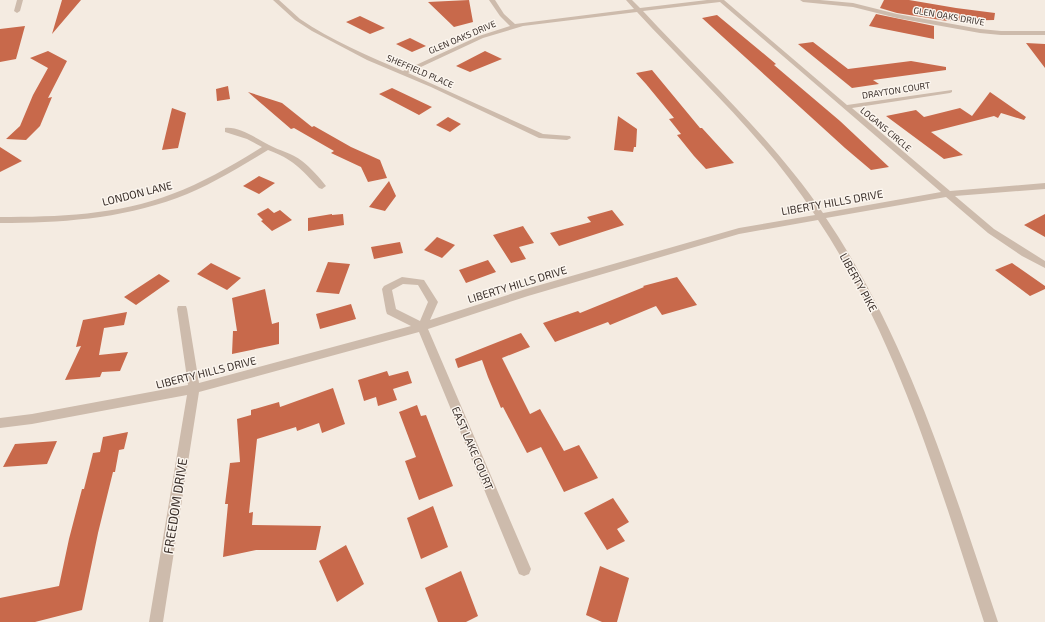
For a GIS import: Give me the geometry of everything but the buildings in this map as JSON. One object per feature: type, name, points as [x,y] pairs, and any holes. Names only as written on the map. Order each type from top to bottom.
[{"type":"street","points":[[17,10],[20,0]]},
{"type":"street","name":"SHEFFIELD PLACE","points":[[276,0],[297,19],[314,30],[369,59],[542,136],[568,138]]},
{"type":"street","points":[[492,0],[502,15],[513,26]]},
{"type":"street","name":"LIBERTY PIKE","points":[[629,0],[774,156],[821,217],[860,281],[901,363],[938,458],[991,622]]},
{"type":"street","name":"GLEN OAKS DRIVE","points":[[403,73],[481,37],[513,26],[638,9],[721,0]]},
{"type":"street","name":"LOGANS CIRCLE","points":[[721,0],[991,231],[1025,254],[1045,265]]},
{"type":"street","name":"GLEN OAKS DRIVE","points":[[803,0],[855,3],[897,16],[1001,33],[1045,33]]},
{"type":"street","name":"DRAYTON COURT","points":[[845,107],[950,91]]},
{"type":"street","points":[[228,130],[250,137],[268,147],[286,154],[300,164],[322,186]]},
{"type":"street","name":"LONDON LANE","points":[[0,220],[62,219],[139,206],[169,198],[196,188],[268,147]]},
{"type":"street","name":"LIBERTY HILLS DRIVE","points":[[0,422],[32,419],[194,389],[422,327],[526,293],[739,231],[947,194],[1045,186]]},
{"type":"street","points":[[402,280],[421,282],[433,302],[422,327],[391,311],[387,289],[402,280]]},
{"type":"street","name":"FREEDOM DRIVE","points":[[156,622],[194,389],[182,310]]},
{"type":"street","name":"EAST LAKE COURT","points":[[422,327],[524,569]]}]
